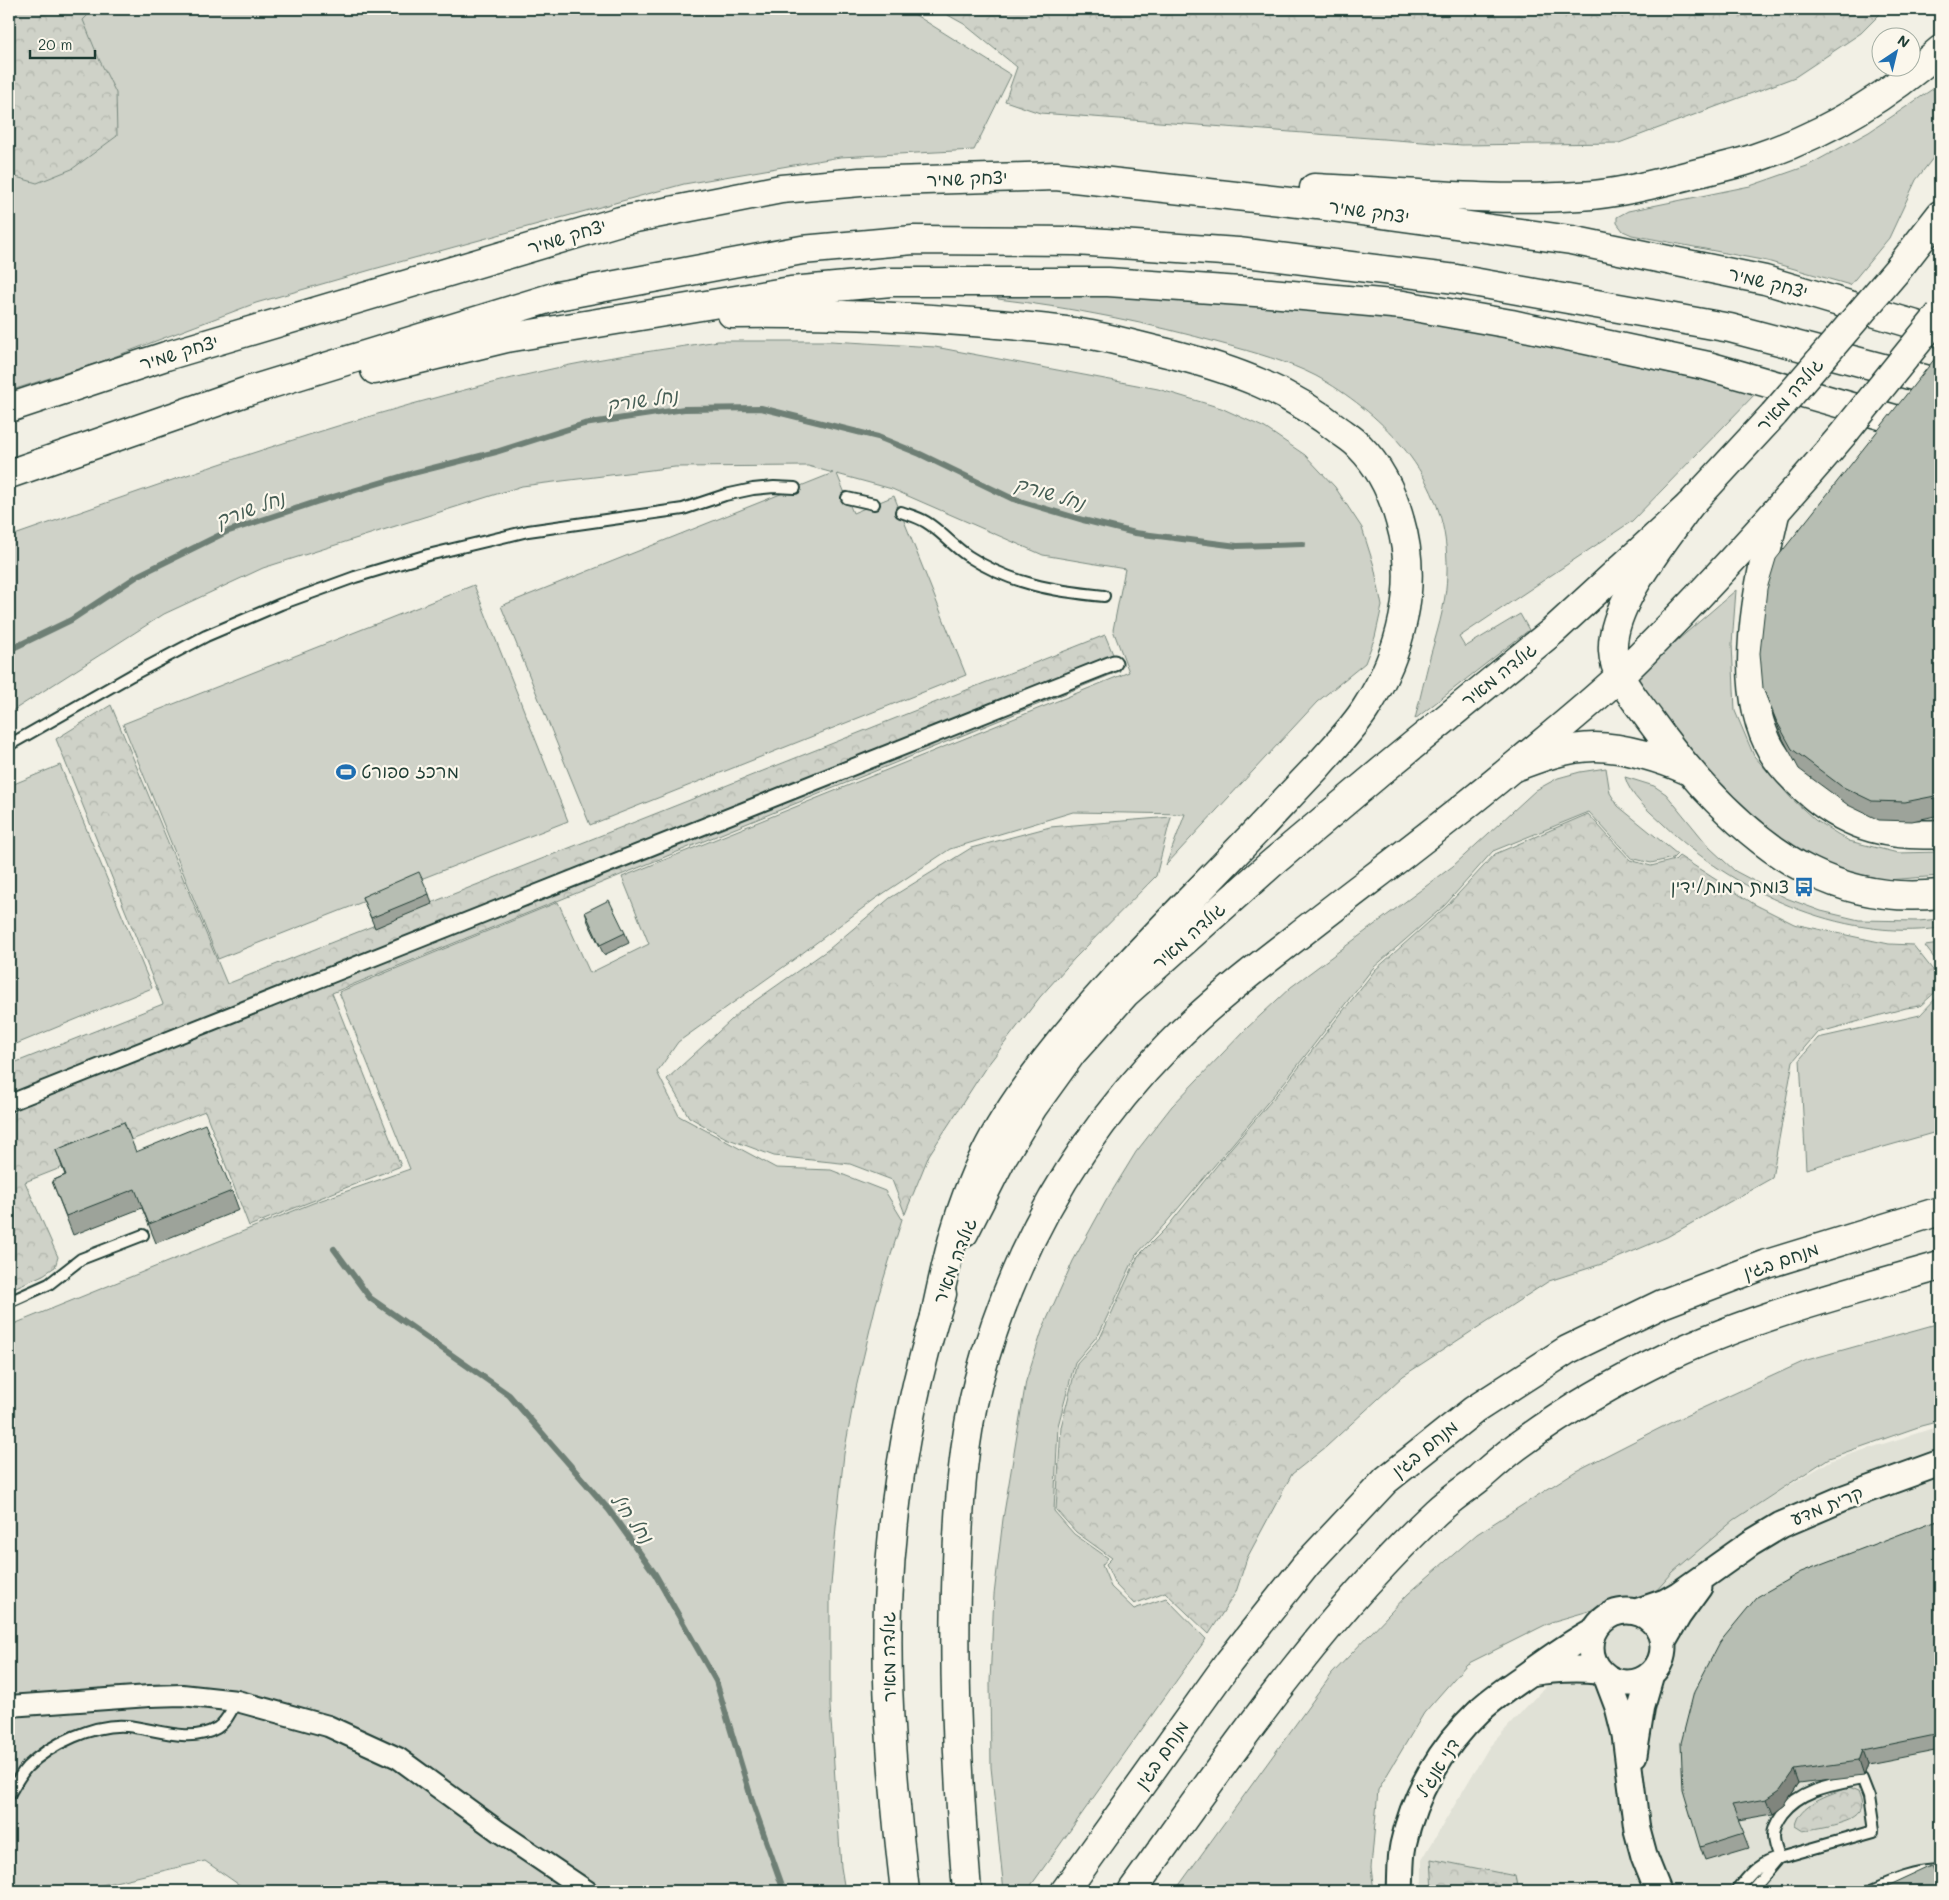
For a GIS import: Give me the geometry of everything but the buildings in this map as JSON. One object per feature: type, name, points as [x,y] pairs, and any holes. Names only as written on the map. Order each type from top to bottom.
[{"type":"main road","points":[[1056,176],[1531,198],[1581,196],[1625,191],[1752,160],[1814,134],[1858,113],[1912,75],[1940,50]]},
{"type":"main road","name":"יצחק שמיר","points":[[9,408],[166,356],[620,221],[782,189],[860,182],[1056,176],[1317,205],[1571,240],[1764,280],[1940,332]]},
{"type":"main road","name":"גולדה מאיר","points":[[905,1891],[893,1769],[889,1692],[888,1604],[894,1519],[905,1443],[921,1368],[952,1262],[970,1219],[1002,1158],[1033,1107],[1072,1053],[1126,994],[1278,858],[1553,631],[1689,506],[1774,414],[1898,269],[1940,215]]},
{"type":"main road","points":[[9,474],[248,391],[557,296],[802,250],[914,240],[1076,241],[1238,252],[1456,279],[1730,328],[1940,384]]},
{"type":"main road","points":[[79,450],[396,364],[507,338],[791,291],[891,282],[1108,282],[1270,293],[1403,305],[1511,324],[1708,366],[1940,432]]},
{"type":"main road","points":[[613,320],[709,314],[808,313],[918,317],[1082,333],[1132,344],[1198,361],[1244,376],[1288,395],[1323,418],[1361,448],[1385,481],[1398,514],[1406,542],[1408,582],[1403,621],[1387,669],[1365,710],[1333,749],[1282,804],[1126,966],[1071,1028],[1024,1088],[986,1152],[966,1197],[950,1243],[935,1316]]},
{"type":"main road","points":[[968,1891],[959,1770],[954,1627],[959,1515],[966,1451],[978,1384],[995,1326],[1015,1272],[1057,1188],[1090,1140],[1135,1083],[1170,1044],[1242,979],[1512,768],[1620,676],[1776,514],[1940,314]]},
{"type":"main road","points":[[1689,506],[1634,584],[1620,616],[1614,635],[1612,651],[1620,676],[1659,734],[1690,772],[1751,834],[1790,862],[1831,881],[1868,892],[1918,896],[1940,894]]},
{"type":"main road","points":[[1776,514],[1757,596],[1752,656],[1752,683],[1760,723],[1772,751],[1798,783],[1828,808],[1870,829],[1912,836],[1940,834]]},
{"type":"main road","points":[[1512,768],[1560,752],[1596,747],[1639,754],[1676,765],[1690,772]]},
{"type":"main road","name":"מנחם בגין","points":[[1065,1891],[1229,1662],[1306,1565],[1386,1480],[1474,1410],[1566,1350],[1662,1304],[1767,1264],[1940,1211]]},
{"type":"main road","points":[[1132,1891],[1257,1717],[1293,1670],[1366,1585],[1437,1511],[1523,1442],[1594,1396],[1670,1356],[1747,1325],[1852,1291],[1940,1266]]},
{"type":"street","points":[[9,1102],[1114,663]]},
{"type":"street","name":"קרית מדע","points":[[1636,1612],[1665,1602],[1679,1594],[1751,1543],[1788,1521],[1844,1498],[1940,1463]]},
{"type":"street","name":"קרית מדע","points":[[1663,1642],[1688,1602],[1722,1564]]},
{"type":"street","points":[[1632,1777],[1636,1734],[1651,1674],[1660,1660],[1663,1642],[1660,1632],[1646,1616],[1627,1611],[1608,1616],[1600,1622],[1591,1640],[1590,1650],[1593,1660],[1618,1707],[1632,1777],[1638,1830],[1644,1856],[1658,1891]]},
{"type":"street","name":"דני אנג'ל","points":[[1400,1891],[1403,1847],[1413,1809],[1428,1778],[1450,1743],[1480,1710],[1569,1644],[1595,1630]]},
{"type":"street","name":"דני אנג'ל","points":[[1528,1674],[1552,1669],[1602,1674]]},
{"type":"street","points":[[1602,1674],[1618,1682],[1630,1684],[1641,1681],[1651,1674]]},
{"type":"street","points":[[9,1706],[182,1695],[237,1701],[328,1726],[398,1758],[498,1831],[587,1891]]},
{"type":"lane","points":[[9,745],[132,675],[206,636],[274,607],[355,577],[428,555],[528,531],[683,509],[725,495],[753,489],[795,488]]},
{"type":"lane","points":[[847,498],[874,504]]},
{"type":"lane","points":[[900,512],[924,521],[956,547],[996,572],[1026,584],[1059,591],[1104,596]]},
{"type":"lane","points":[[9,1302],[49,1284],[81,1259],[143,1235]]},
{"type":"lane","points":[[9,1795],[26,1767],[61,1742],[86,1733],[125,1726],[181,1735],[208,1732],[224,1723],[237,1701]]},
{"type":"lane","points":[[1736,1891],[1756,1868],[1766,1861],[1779,1858],[1874,1831],[1868,1797],[1862,1779],[1828,1786],[1800,1797],[1788,1807],[1776,1822],[1773,1835],[1774,1846],[1779,1858]]},
{"type":"lane","points":[[1752,1891],[1779,1858]]},
{"type":"lane","points":[[1870,1891],[1896,1879],[1926,1871],[1940,1871]]},
{"type":"shaded area","points":[[1940,1426],[1940,1891],[1422,1891],[1422,1860],[1489,1747],[1540,1692],[1656,1586],[1733,1519],[1832,1460]]},
{"type":"green space","points":[[9,9],[906,9],[1011,75],[974,150],[840,157],[684,184],[256,303],[103,361],[9,391]]},
{"type":"green space","points":[[9,9],[94,9],[83,20],[116,93],[117,136],[72,169],[37,183],[9,175]]},
{"type":"green space","points":[[937,9],[1885,9],[1861,33],[1795,77],[1619,143],[1462,145],[1040,113],[1005,101],[1017,67],[964,24]]},
{"type":"green space","points":[[1940,84],[1940,149],[1916,180],[1889,238],[1850,285],[1767,261],[1632,235],[1623,231],[1617,223],[1617,217],[1628,211],[1750,186],[1807,166],[1869,132]]},
{"type":"green space","points":[[996,291],[1141,291],[1396,318],[1509,335],[1624,363],[1757,392],[1632,521],[1459,637],[1465,647],[1520,614],[1529,630],[1415,719],[1444,602],[1447,576],[1446,546],[1441,519],[1432,493],[1418,468],[1383,425],[1339,390],[1316,376],[1283,362],[1195,336],[1139,323],[998,299]]},
{"type":"green space","points":[[718,341],[831,341],[935,347],[1158,389],[1221,408],[1265,428],[1305,455],[1335,487],[1362,528],[1374,566],[1382,606],[1375,637],[1365,663],[1317,702],[1166,865],[1185,814],[1073,812],[950,849],[875,899],[678,1042],[657,1072],[679,1116],[776,1168],[831,1170],[885,1191],[902,1219],[876,1304],[856,1388],[844,1454],[830,1597],[830,1706],[841,1867],[845,1891],[248,1891],[205,1861],[89,1888],[87,1891],[9,1891],[9,1326],[313,1203],[410,1169],[339,992],[558,902],[590,973],[649,944],[622,877],[1129,672],[1113,630],[1125,569],[1043,555],[892,489],[837,474],[853,513],[894,496],[966,675],[590,825],[501,606],[833,473],[808,466],[675,467],[522,486],[263,568],[164,614],[9,713],[9,537],[275,446],[478,386],[568,365]]},
{"type":"green space","name":"מרכז ספורט","points":[[474,585],[568,821],[218,959],[123,724]]},
{"type":"green space","points":[[1736,590],[1732,644],[1735,711],[1754,756],[1791,798],[1815,820],[1849,841],[1898,853],[1940,852],[1940,876],[1887,880],[1850,873],[1823,864],[1798,851],[1738,806],[1698,763],[1636,676]]},
{"type":"green space","points":[[1105,635],[1120,671],[332,993],[401,1166],[249,1226],[205,1111],[25,1182],[58,1257],[55,1267],[43,1275],[9,1290],[9,1065],[163,1004],[56,739],[111,705],[227,984]]},
{"type":"green space","points":[[60,765],[152,988],[9,1047],[9,786]]},
{"type":"green space","points":[[1606,768],[1610,793],[1618,806],[1677,854],[1673,858],[1651,863],[1631,858],[1589,812],[1493,851],[1445,905],[1373,968],[1288,1078],[1165,1224],[1136,1255],[1099,1334],[1075,1362],[1058,1426],[1054,1511],[1074,1534],[1108,1558],[1102,1565],[1111,1587],[1134,1609],[1166,1598],[1206,1639],[1027,1891],[1004,1891],[991,1767],[990,1682],[994,1595],[1003,1519],[1026,1381],[1043,1328],[1073,1261],[1136,1152],[1172,1106],[1247,1028],[1291,987],[1453,866],[1536,790],[1558,778]]},
{"type":"green space","points":[[1625,777],[1654,786],[1666,794],[1710,848],[1735,871],[1786,898],[1821,911],[1859,920],[1918,921],[1940,919],[1940,928],[1903,930],[1865,927],[1827,919],[1790,906],[1755,890],[1721,870],[1690,848],[1640,802],[1627,784]]},
{"type":"green space","points":[[1588,814],[1630,860],[1651,866],[1675,860],[1679,856],[1754,904],[1794,924],[1889,944],[1913,945],[1940,979],[1940,988],[1920,1006],[1906,1008],[1817,1033],[1793,1061],[1772,1178],[1667,1237],[1608,1262],[1549,1281],[1403,1376],[1326,1447],[1292,1474],[1247,1558],[1236,1592],[1209,1634],[1165,1592],[1134,1604],[1115,1584],[1106,1564],[1112,1558],[1076,1532],[1056,1510],[1061,1427],[1077,1363],[1101,1336],[1138,1256],[1168,1226],[1289,1080],[1375,970],[1447,906],[1495,854]]},
{"type":"green space","points":[[1171,817],[1156,876],[1074,959],[1040,997],[984,1070],[929,1155],[905,1214],[892,1180],[850,1164],[774,1156],[726,1138],[689,1117],[667,1079],[742,1010],[829,949],[890,898],[971,848],[1050,827]]},
{"type":"green space","points":[[1940,944],[1940,966],[1925,946]]},
{"type":"green space","points":[[1940,994],[1940,1131],[1806,1169],[1800,1059],[1818,1038],[1920,1015]]},
{"type":"green space","points":[[1940,1323],[1940,1421],[1829,1458],[1734,1520],[1673,1572],[1655,1592],[1551,1622],[1467,1664],[1424,1713],[1378,1790],[1371,1868],[1374,1891],[1175,1891],[1332,1674],[1408,1594],[1477,1534],[1576,1471],[1670,1423],[1807,1360]]},
{"type":"green space","points":[[1848,1788],[1858,1792],[1861,1799],[1861,1810],[1856,1816],[1834,1825],[1803,1831],[1795,1826],[1797,1818],[1808,1806],[1832,1793]]},
{"type":"green space","points":[[1431,1859],[1515,1876],[1518,1891],[1433,1891]]},
{"type":"waterway","name":"נחל שורק","points":[[9,650],[71,620],[139,575],[226,532],[316,502],[413,473],[496,452],[584,424],[684,409],[761,408],[878,437],[920,454],[1013,499],[1135,533],[1237,546],[1303,544]]},
{"type":"waterway","name":"נחל חיל","points":[[334,1249],[370,1298],[509,1395],[609,1510],[655,1574],[716,1681],[753,1804],[784,1891]]},
{"type":"place","name":"מרכז ספורט","points":[[346,772]]},
{"type":"place","name":"צומת רמות/ידין","points":[[1804,887]]}]
